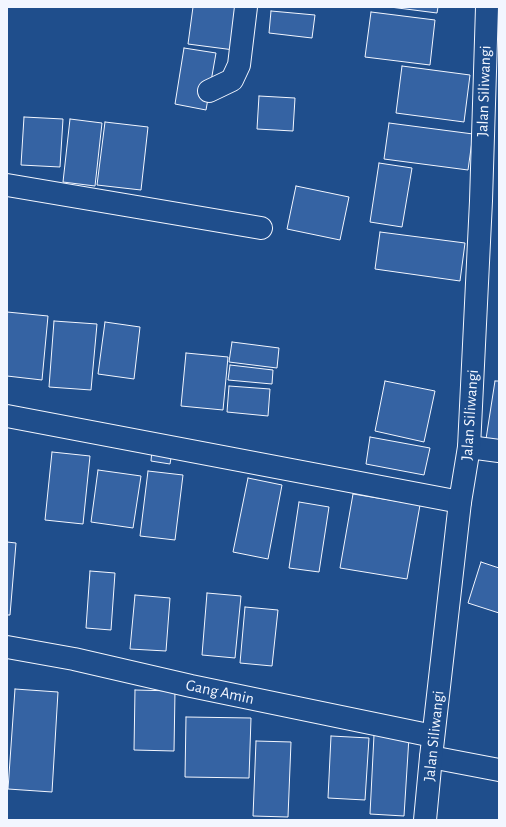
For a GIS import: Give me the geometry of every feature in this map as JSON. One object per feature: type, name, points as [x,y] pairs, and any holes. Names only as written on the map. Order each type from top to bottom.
[{"type":"street","points":[[209,91],[232,80],[239,65],[246,7]]},
{"type":"street","name":"Jalan Siliwangi","points":[[425,820],[460,502],[470,447],[487,7]]},
{"type":"street","points":[[7,185],[261,228]]},
{"type":"street","points":[[7,416],[460,502]]},
{"type":"street","points":[[470,447],[499,451]]},
{"type":"street","name":"Gang Amin","points":[[7,647],[74,659],[191,686],[432,747],[499,770]]},
{"type":"building","points":[[193,7],[239,7],[234,50],[188,44]]},
{"type":"building","points":[[390,7],[438,7],[437,13]]},
{"type":"building","points":[[271,11],[315,15],[312,38],[269,33]]},
{"type":"building","points":[[371,12],[435,20],[430,65],[365,57]]},
{"type":"building","points":[[184,48],[216,53],[206,110],[175,104]]},
{"type":"building","points":[[402,66],[470,75],[464,122],[396,113]]},
{"type":"building","points":[[259,96],[295,98],[293,131],[257,129]]},
{"type":"building","points":[[24,117],[63,119],[60,167],[21,165]]},
{"type":"building","points":[[70,119],[102,123],[95,186],[63,182]]},
{"type":"building","points":[[105,122],[148,127],[141,190],[97,185]]},
{"type":"building","points":[[389,123],[473,134],[468,170],[384,159]]},
{"type":"building","points":[[379,163],[412,168],[402,227],[370,222]]},
{"type":"building","points":[[296,186],[349,197],[340,240],[287,229]]},
{"type":"building","points":[[380,232],[465,243],[460,281],[375,269]]},
{"type":"building","points":[[7,312],[48,316],[42,380],[7,376]]},
{"type":"building","points":[[54,321],[97,324],[91,390],[49,387]]},
{"type":"building","points":[[105,322],[140,327],[134,379],[98,374]]},
{"type":"building","points":[[232,342],[279,348],[277,368],[229,362]]},
{"type":"building","points":[[186,353],[228,357],[223,410],[181,406]]},
{"type":"building","points":[[230,365],[273,370],[272,384],[228,380]]},
{"type":"building","points":[[385,381],[435,391],[424,442],[375,431]]},
{"type":"building","points":[[495,381],[499,381],[499,441],[486,439]]},
{"type":"building","points":[[229,386],[270,389],[268,416],[227,412]]},
{"type":"building","points":[[370,437],[430,448],[424,475],[366,464]]},
{"type":"building","points":[[152,450],[172,452],[170,464],[151,461]]},
{"type":"building","points":[[52,452],[90,456],[83,524],[45,520]]},
{"type":"building","points":[[98,470],[141,476],[133,528],[91,522]]},
{"type":"building","points":[[148,471],[183,475],[175,540],[140,536]]},
{"type":"building","points":[[248,478],[282,485],[268,559],[233,552]]},
{"type":"building","points":[[353,494],[420,505],[407,579],[340,568]]},
{"type":"building","points":[[299,502],[329,507],[319,572],[289,568]]},
{"type":"building","points":[[7,542],[16,543],[10,615],[7,615]]},
{"type":"building","points":[[481,562],[499,568],[499,613],[468,603]]},
{"type":"building","points":[[90,571],[115,573],[111,630],[86,628]]},
{"type":"building","points":[[207,593],[241,596],[235,658],[202,655]]},
{"type":"building","points":[[135,595],[170,598],[166,651],[130,649]]},
{"type":"building","points":[[245,607],[278,610],[272,666],[240,663]]},
{"type":"building","points":[[15,689],[58,692],[52,792],[8,789]]},
{"type":"building","points":[[135,690],[175,691],[174,751],[134,750]]},
{"type":"building","points":[[186,717],[251,718],[249,778],[185,777]]},
{"type":"building","points":[[374,735],[409,737],[404,816],[370,814]]},
{"type":"building","points":[[331,736],[369,738],[365,800],[328,798]]},
{"type":"building","points":[[256,741],[291,742],[288,817],[253,816]]}]
